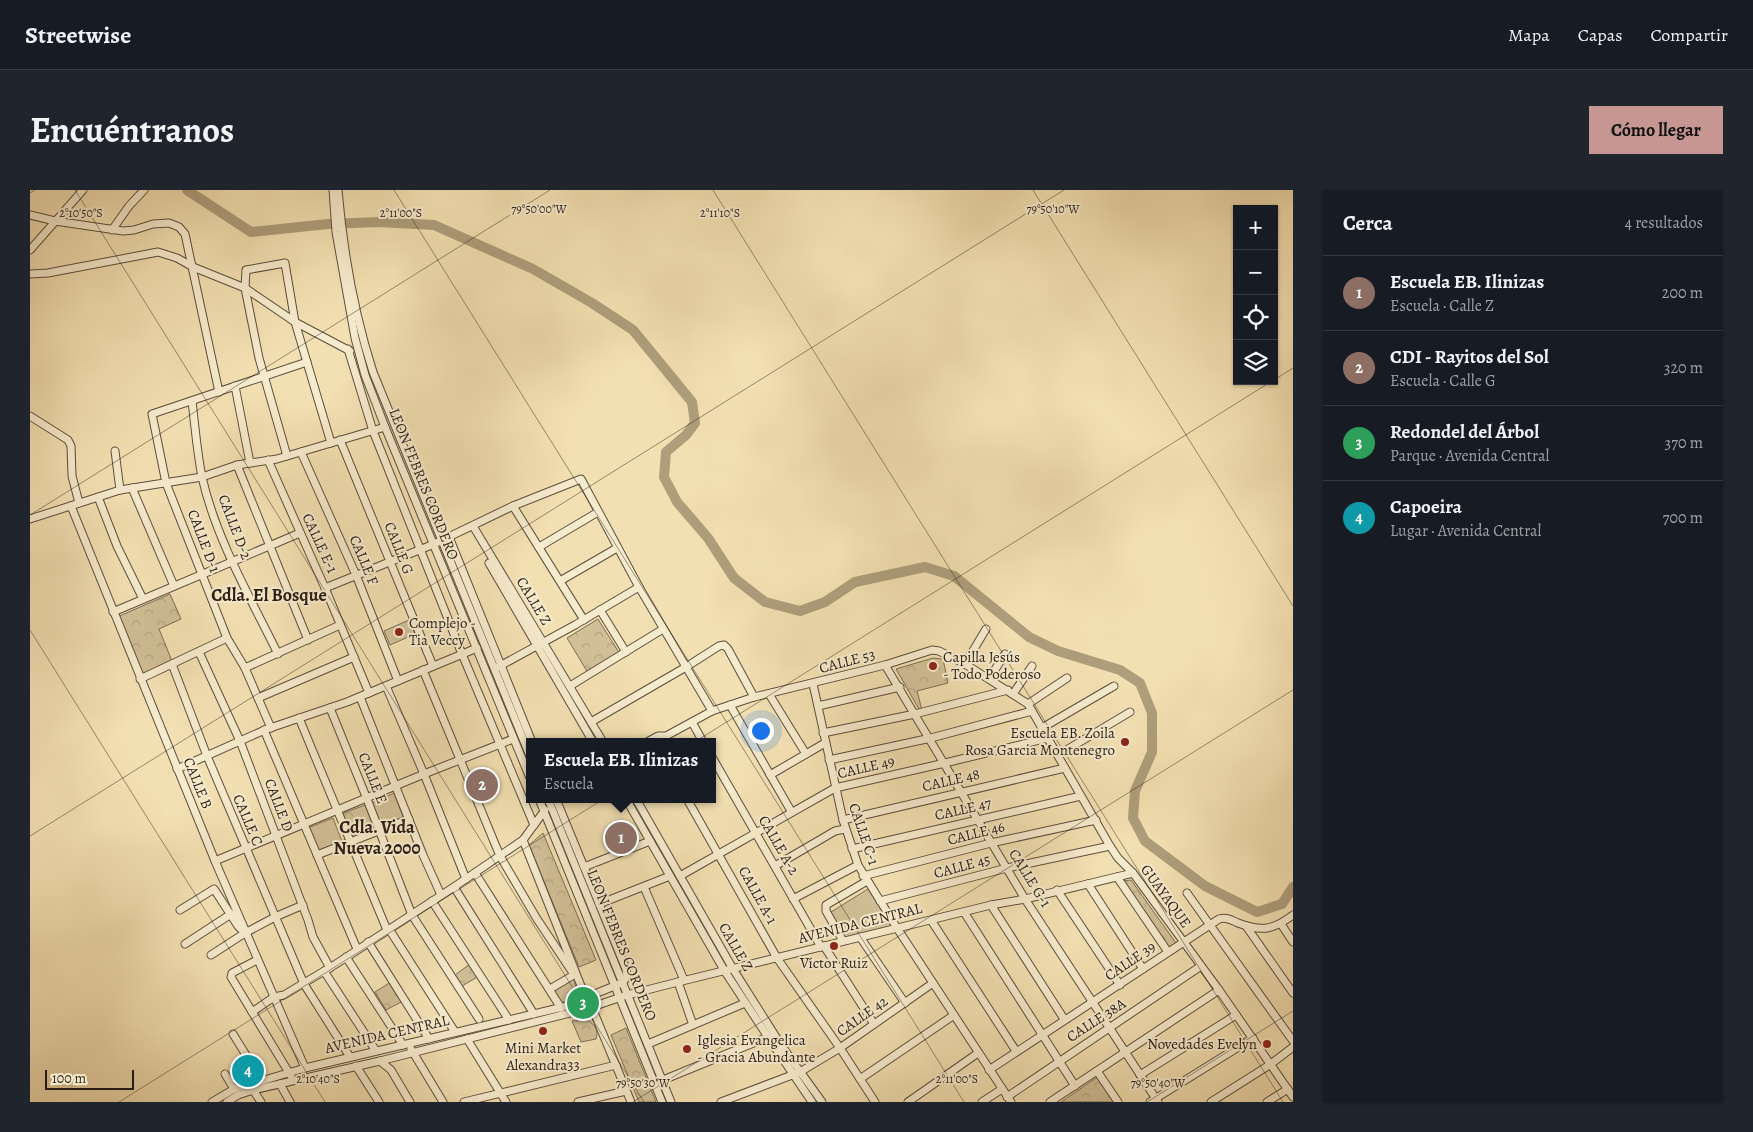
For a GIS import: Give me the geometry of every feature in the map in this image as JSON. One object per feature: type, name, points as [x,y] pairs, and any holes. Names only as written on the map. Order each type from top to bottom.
[{"type":"street","points":[[30,250],[83,190]]},
{"type":"street","points":[[112,230],[129,206],[144,190]]},
{"type":"street","name":"LEON FEBRES CORDERO","points":[[333,190],[363,355],[385,427],[477,648],[526,747]]},
{"type":"street","name":"LEON FEBRES CORDERO","points":[[337,213],[338,190]]},
{"type":"street","points":[[30,215],[112,230],[134,230],[162,223],[176,225],[185,234],[219,392]]},
{"type":"street","points":[[30,274],[158,252],[177,258],[193,267],[245,288],[295,322],[363,355]]},
{"type":"street","points":[[287,456],[259,358],[245,288],[246,270],[285,263],[295,322],[331,443]]},
{"type":"street","points":[[348,349],[373,431],[462,654],[534,825]]},
{"type":"street","name":"LEON FEBRES CORDERO","points":[[363,355],[373,372],[476,624],[513,739],[526,769]]},
{"type":"street","points":[[192,401],[307,362]]},
{"type":"street","points":[[235,386],[250,463]]},
{"type":"street","name":"CALLE D-1","points":[[192,401],[152,414],[166,483],[227,638],[245,668],[258,698],[267,729],[304,825],[357,950]]},
{"type":"street","name":"CALLE D-2","points":[[192,401],[202,477],[214,516],[232,561],[278,654]]},
{"type":"street","points":[[30,416],[68,440],[71,446],[74,483],[79,503]]},
{"type":"street","points":[[30,519],[120,490],[202,477],[237,465],[287,456],[385,427]]},
{"type":"street","name":"CALLE G","points":[[340,440],[433,666]]},
{"type":"street","points":[[116,451],[120,490]]},
{"type":"street","name":"CALLE F","points":[[301,452],[356,575],[398,681]]},
{"type":"street","name":"CALLE E-1","points":[[268,460],[369,693]]},
{"type":"street","points":[[237,465],[308,640]]},
{"type":"street","points":[[325,588],[420,548],[434,544],[513,506],[581,480],[639,587],[712,711]]},
{"type":"street","points":[[132,488],[174,586]]},
{"type":"street","points":[[98,497],[117,546],[143,599]]},
{"type":"street","name":"CALLE B","points":[[71,506],[215,862],[305,1068]]},
{"type":"street","points":[[513,506],[584,620]]},
{"type":"street","points":[[539,547],[598,512]]},
{"type":"street","name":"CALLE Z","points":[[470,527],[541,645],[591,738]]},
{"type":"street","points":[[113,612],[300,533]]},
{"type":"street","points":[[449,537],[531,738]]},
{"type":"street","points":[[560,581],[617,548]]},
{"type":"street","points":[[490,671],[541,645],[639,587]]},
{"type":"street","points":[[600,610],[626,652]]},
{"type":"street","points":[[476,624],[486,628]]},
{"type":"street","points":[[245,668],[340,625]]},
{"type":"street","points":[[570,686],[663,629]]},
{"type":"street","points":[[965,664],[986,629]]},
{"type":"street","points":[[140,679],[227,638]]},
{"type":"street","points":[[484,645],[492,642]]},
{"type":"street","name":"CALLE Z","points":[[541,645],[570,686],[601,738]]},
{"type":"street","points":[[591,722],[719,646],[724,645],[733,657],[754,697]]},
{"type":"street","points":[[177,769],[267,729],[360,697],[477,648]]},
{"type":"street","name":"CALLE 53","points":[[666,738],[712,711],[754,697],[885,665],[932,650],[939,651],[965,664],[1011,692],[1030,708]]},
{"type":"street","name":"CALLE D","points":[[199,652],[240,741],[313,937],[327,969],[376,1051]]},
{"type":"street","points":[[990,679],[1005,654]]},
{"type":"street","points":[[258,698],[354,657]]},
{"type":"street","name":"CALLE C","points":[[172,664],[207,756],[304,984],[350,1057]]},
{"type":"street","name":"CALLE G-1","points":[[885,665],[931,738],[1025,899],[1126,1053],[1154,1101]]},
{"type":"street","points":[[823,733],[1011,692],[1032,666]]},
{"type":"street","points":[[423,670],[500,856],[573,974],[550,989]]},
{"type":"street","points":[[829,760],[931,738],[1030,708],[1067,678]]},
{"type":"street","name":"CALLE C-1","points":[[813,684],[845,829],[858,865],[1009,1099]]},
{"type":"street","points":[[386,686],[466,879]]},
{"type":"street","points":[[1042,728],[1114,686]]},
{"type":"street","points":[[818,706],[900,687]]},
{"type":"street","points":[[769,694],[806,754]]},
{"type":"street","points":[[360,697],[423,855],[441,895]]},
{"type":"street","points":[[730,705],[792,812]]},
{"type":"street","name":"CALLE E","points":[[330,708],[412,915],[479,1019]]},
{"type":"street","name":"GUAYAQUE","points":[[1030,708],[1118,858],[1133,873],[1219,990],[1293,1096]]},
{"type":"street","points":[[1058,755],[1130,712]]},
{"type":"street","points":[[299,718],[388,930],[455,1032]]},
{"type":"street","points":[[692,722],[701,738]]},
{"type":"street","points":[[520,733],[529,738]]},
{"type":"street","name":"CALLE 49","points":[[680,876],[835,788],[945,764],[1048,738]]},
{"type":"street","points":[[215,862],[424,774],[513,739]]},
{"type":"street","points":[[770,775],[825,743]]},
{"type":"street","name":"CALLE A-2","points":[[716,764],[793,899],[874,1024]]},
{"type":"street","name":"CALLE 48","points":[[843,820],[1065,768]]},
{"type":"street","name":"CALLE 47","points":[[852,849],[1081,796]]},
{"type":"street","name":"LEON FEBRES CORDERO","points":[[540,803],[615,986],[623,996],[648,1044],[671,1102]]},
{"type":"street","points":[[252,1012],[274,996],[284,995],[304,984],[500,856],[523,840],[543,811],[553,803]]},
{"type":"street","name":"LEON FEBRES CORDERO","points":[[556,803],[601,919]]},
{"type":"street","name":"CALLE Z","points":[[628,803],[724,970],[745,1003],[768,1038],[822,1102]]},
{"type":"street","name":"CALLE Z","points":[[638,803],[812,1102]]},
{"type":"street","name":"CALLE A-1","points":[[689,803],[777,958],[875,1102]]},
{"type":"street","points":[[317,856],[409,819]]},
{"type":"street","name":"CALLE 46","points":[[844,941],[825,908],[865,878],[991,843],[1096,820]]},
{"type":"street","points":[[775,866],[835,831],[845,829]]},
{"type":"street","points":[[523,840],[583,991],[592,995],[595,1000],[594,1008],[631,1102]]},
{"type":"street","points":[[592,995],[622,983],[626,977],[626,969],[601,919],[599,904],[591,894],[580,864],[650,841]]},
{"type":"street","name":"CALLE 45","points":[[880,901],[1007,868],[1110,846]]},
{"type":"street","points":[[793,899],[858,865]]},
{"type":"street","points":[[475,873],[561,1008]]},
{"type":"street","name":"AVENIDA CENTRAL","points":[[594,1008],[623,996],[724,970],[991,905],[1025,899],[1133,873]]},
{"type":"street","points":[[599,904],[670,876]]},
{"type":"street","points":[[1117,877],[1168,952]]},
{"type":"street","points":[[1088,884],[1143,969]]},
{"type":"street","points":[[454,887],[534,1014]]},
{"type":"street","points":[[644,887],[681,981],[693,1025]]},
{"type":"street","points":[[180,910],[214,888],[238,926],[245,933]]},
{"type":"street","points":[[1057,890],[1120,985]]},
{"type":"street","points":[[1187,893],[1293,1041]]},
{"type":"street","points":[[432,901],[509,1020]]},
{"type":"street","points":[[211,955],[245,933],[302,905]]},
{"type":"street","points":[[991,905],[1064,1019]]},
{"type":"street","points":[[964,912],[1076,1086]]},
{"type":"street","points":[[185,944],[231,914]]},
{"type":"street","name":"CALLE 39","points":[[989,1070],[1064,1019],[1120,985],[1220,919],[1227,918],[1246,926],[1260,929],[1272,928],[1293,915]]},
{"type":"street","points":[[932,920],[1016,1051]]},
{"type":"street","points":[[1281,924],[1293,942]]},
{"type":"street","points":[[1246,926],[1293,993]]},
{"type":"street","points":[[860,937],[905,1003]]},
{"type":"street","points":[[368,942],[429,1039]]},
{"type":"street","points":[[346,957],[444,1102]]},
{"type":"street","points":[[257,960],[231,975],[294,1081]]},
{"type":"street","name":"CALLE 38A","points":[[1009,1099],[1059,1060],[1201,966]]},
{"type":"street","name":"LEON FEBRES CORDERO","points":[[622,983],[623,996],[662,1102]]},
{"type":"street","name":"CALLE 42","points":[[721,1102],[796,1073],[840,1048],[933,983]]},
{"type":"street","points":[[1050,1102],[1219,990]]},
{"type":"street","points":[[583,991],[574,996],[571,1004],[574,1012],[582,1016],[594,1008]]},
{"type":"street","points":[[648,1044],[745,1003]]},
{"type":"street","name":"AVENIDA CENTRAL","points":[[212,1102],[234,1089],[290,1072],[561,1008],[571,1004]]},
{"type":"street","name":"AVENIDA CENTRAL","points":[[228,1102],[238,1095],[253,1090],[380,1061],[574,1012]]},
{"type":"street","points":[[860,1079],[954,1015]]},
{"type":"street","points":[[1140,1076],[1236,1015]]},
{"type":"street","points":[[233,1034],[262,1080]]},
{"type":"street","points":[[663,1080],[768,1038]]},
{"type":"street","points":[[1154,1101],[1253,1038]]},
{"type":"street","points":[[467,1039],[506,1102]]},
{"type":"street","points":[[1211,1102],[1271,1064],[1293,1047]]},
{"type":"street","points":[[908,1102],[978,1053]]},
{"type":"street","points":[[380,1061],[391,1070],[410,1102]]},
{"type":"street","points":[[464,1102],[616,1065]]},
{"type":"street","points":[[356,1066],[379,1102]]},
{"type":"street","points":[[1097,1071],[1118,1102]]},
{"type":"street","points":[[225,1074],[234,1089]]},
{"type":"street","points":[[280,1084],[290,1102]]},
{"type":"street","points":[[982,1102],[1002,1089]]},
{"type":"street","points":[[1267,1102],[1288,1089]]},
{"type":"street","points":[[253,1090],[261,1102]]},
{"type":"street","points":[[578,1102],[626,1090]]},
{"type":"green space","points":[[170,594],[181,619],[159,629],[172,661],[140,675],[117,617]]},
{"type":"green space","points":[[598,619],[620,654],[588,673],[567,638]]},
{"type":"green space","name":"Complejo - Tia Veccy","points":[[409,620],[415,634],[390,645],[384,631]]},
{"type":"green space","points":[[933,658],[943,659],[948,683],[917,691],[922,710],[920,711],[896,669]]},
{"type":"green space","points":[[394,793],[404,819],[382,828],[372,803]]},
{"type":"green space","points":[[365,805],[376,831],[352,840],[341,814]]},
{"type":"green space","points":[[333,818],[343,844],[318,853],[308,828]]},
{"type":"green space","points":[[627,824],[636,843],[626,847],[618,828]]},
{"type":"green space","points":[[543,833],[596,960],[579,967],[529,845]]},
{"type":"green space","points":[[1131,880],[1176,943],[1168,949],[1122,881]]},
{"type":"green space","points":[[868,889],[891,925],[843,938],[830,914],[831,912]]},
{"type":"green space","points":[[470,964],[479,976],[462,986],[455,975]]},
{"type":"green space","points":[[574,976],[576,991],[569,1001],[561,1005],[552,990]]},
{"type":"green space","points":[[391,982],[403,1001],[386,1010],[375,992]]},
{"type":"green space","points":[[583,992],[593,999],[594,1003],[587,1013],[583,1014],[573,1007],[572,1003],[579,993]]},
{"type":"green space","points":[[587,1020],[596,1028],[596,1039],[581,1042],[572,1021]]},
{"type":"green space","points":[[626,1028],[656,1102],[639,1102],[611,1035]]},
{"type":"green space","points":[[1099,1076],[1115,1102],[1061,1102]]},
{"type":"waterway","points":[[187,190],[251,232],[328,224],[379,222],[434,225],[533,269],[592,303],[633,330],[692,402],[695,423],[686,435],[666,452],[664,477],[677,502],[708,538],[734,578],[765,602],[800,611],[825,602],[855,582],[925,567],[954,576],[1029,637],[1058,651],[1120,670],[1140,683],[1152,713],[1152,752],[1135,791],[1133,818],[1145,841],[1205,886],[1257,912],[1282,904],[1293,887]]},
{"type":"place","name":"Complejo - Tia Veccy","points":[[399,632]]},
{"type":"place","name":"Capilla Jesús - Todo Poderoso","points":[[933,666]]},
{"type":"place","name":"Escuela EB. Zoila Rosa Garcia Montenegro","points":[[1125,742]]},
{"type":"place","name":"CDI - Rayitos del Sol","points":[[482,785]]},
{"type":"place","name":"Escuela EB. Ilinizas","points":[[621,838]]},
{"type":"place","name":"Víctor Ruiz","points":[[834,946]]},
{"type":"place","name":"Redondel del Árbol","points":[[583,1003]]},
{"type":"place","name":"Mini Market Alexandra33","points":[[543,1031]]},
{"type":"place","name":"Novedades Evelyn","points":[[1267,1044]]},
{"type":"place","name":"Iglesia Evangelica - Gracia Abundante","points":[[687,1049]]},
{"type":"place","name":"Capoeira","points":[[248,1071]]},
{"type":"district","name":"Cdla. El Bosque","points":[[269,595]]},
{"type":"district","name":"Cdla. Vida Nueva 2000","points":[[377,838]]}]
